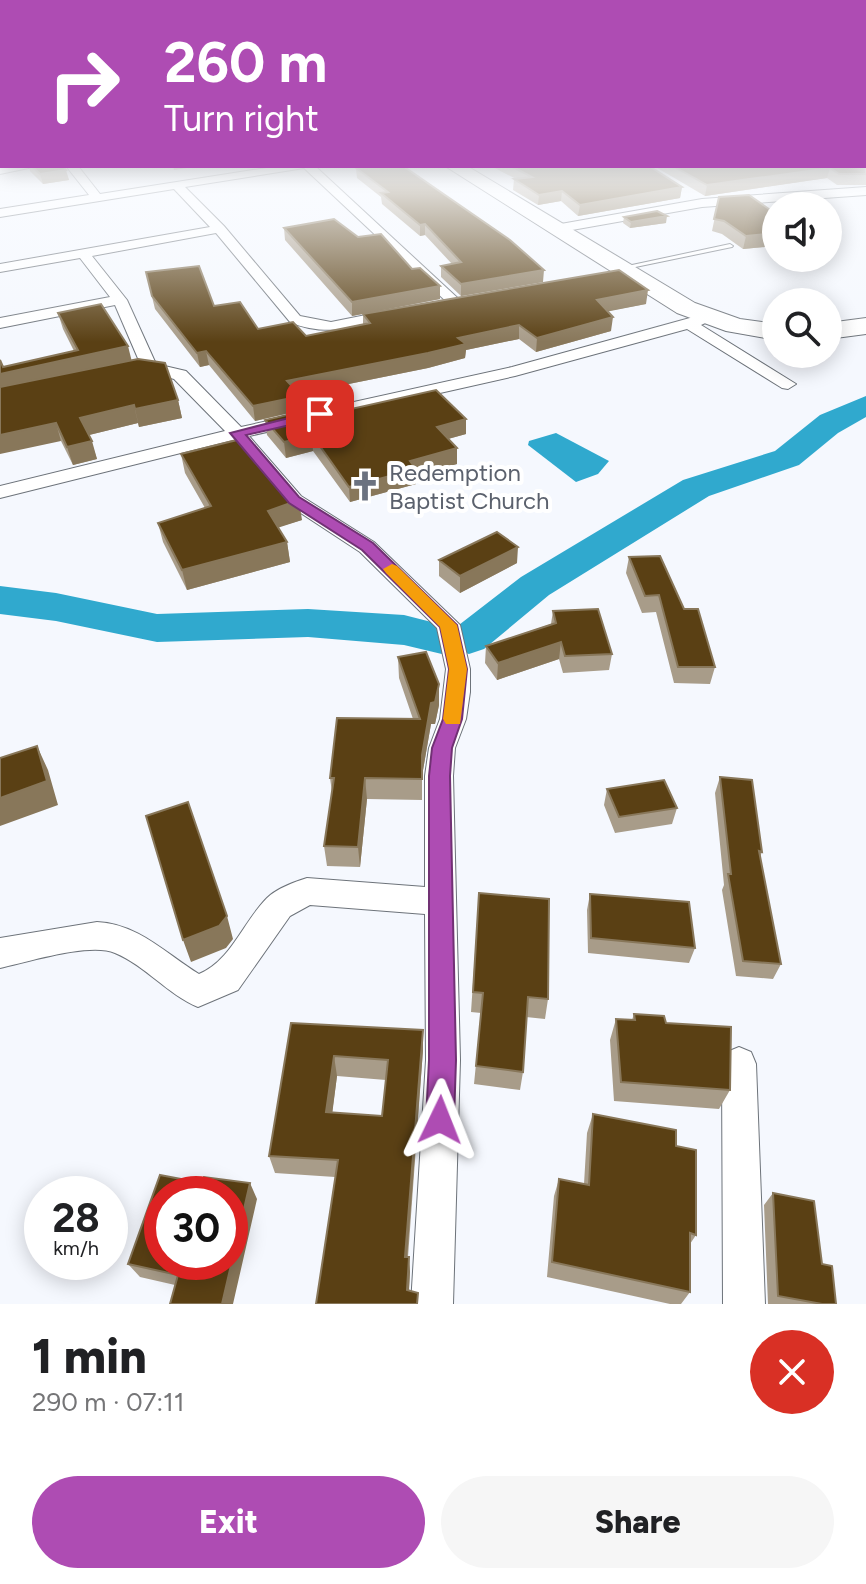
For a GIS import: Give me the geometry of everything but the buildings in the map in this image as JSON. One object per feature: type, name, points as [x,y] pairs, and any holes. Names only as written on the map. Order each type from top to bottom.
[{"type":"main road","points":[[540,220],[618,274],[698,321],[762,330]]},
{"type":"main road","points":[[842,329],[866,326]]},
{"type":"street","points":[[210,220],[295,319],[304,324],[329,326],[414,311]]},
{"type":"street","points":[[367,220],[456,303]]},
{"type":"street","points":[[555,229],[607,220]]},
{"type":"street","points":[[0,268],[219,229]]},
{"type":"street","points":[[82,252],[120,300],[141,369],[180,375],[237,433],[294,500],[367,547],[448,625],[458,669],[453,719],[440,762],[443,1060],[432,1304]]},
{"type":"street","points":[[0,323],[120,300]]},
{"type":"street","points":[[0,492],[237,433],[515,371],[698,321],[788,384]]},
{"type":"street","points":[[0,953],[101,936],[119,938],[180,983],[198,991],[226,979],[279,906],[307,891],[440,902]]},
{"type":"street","points":[[739,1064],[744,1304]]},
{"type":"lane","points":[[618,274],[730,246]]},
{"type":"water","points":[[556,433],[609,461],[598,474],[576,482],[528,445],[529,441]]},
{"type":"waterway","points":[[469,639],[535,586],[696,488],[787,458],[832,422],[866,406]]},
{"type":"waterway","points":[[0,600],[56,607],[157,628],[308,623],[404,630],[446,640]]},
{"type":"slow traffic","points":[[392,569],[448,625],[458,669],[453,719]]},
{"type":"place","name":"Redemption Baptist Church","points":[[365,486]]},
{"type":"route","points":[[320,414],[237,433],[294,500],[367,547],[448,625],[458,669],[453,719],[442,748],[439,776],[443,1060],[440,1120]]}]
